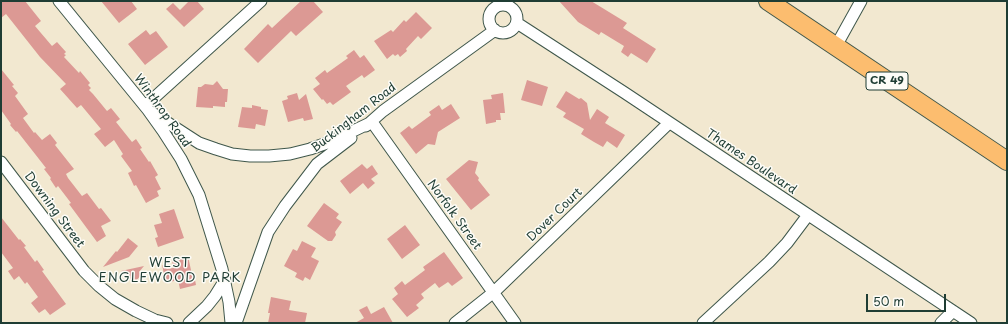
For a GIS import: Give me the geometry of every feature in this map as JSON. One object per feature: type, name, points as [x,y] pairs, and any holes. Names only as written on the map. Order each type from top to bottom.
[{"type":"main road","name":"CR 49","points":[[768,1],[1007,161]]},
{"type":"street","name":"Winthrop Road","points":[[60,1],[146,108],[181,159],[199,195],[222,269],[229,302],[231,323]]},
{"type":"street","points":[[261,1],[146,108],[200,143],[227,153],[250,156],[290,154],[310,149],[330,142],[372,122]]},
{"type":"street","points":[[836,46],[861,1]]},
{"type":"street","points":[[501,3],[509,6],[516,12],[517,22],[514,28],[502,33],[495,30],[491,25],[490,16],[492,11],[501,3]]},
{"type":"street","name":"Thames Boulevard","points":[[517,22],[971,323]]},
{"type":"street","name":"Buckingham Road","points":[[236,323],[268,232],[284,206],[316,164],[372,122],[383,111],[495,30]]},
{"type":"street","name":"Norfolk Street","points":[[372,122],[515,323]]},
{"type":"street","name":"Dover Court","points":[[455,323],[494,292],[669,122]]},
{"type":"street","name":"Downing Street","points":[[1,162],[84,271],[99,286],[115,299],[136,311],[155,320],[167,323]]},
{"type":"street","points":[[703,323],[769,262],[808,215]]},
{"type":"street","points":[[189,323],[207,306],[215,296],[224,280]]},
{"type":"street","points":[[941,323],[953,312]]},
{"type":"building","points":[[1,1],[25,1],[41,21],[35,26],[52,46],[57,42],[66,52],[64,57],[79,73],[80,71],[90,83],[88,85],[91,88],[89,90],[107,111],[111,108],[120,119],[116,122],[132,142],[136,139],[142,148],[140,149],[149,162],[150,161],[158,175],[155,177],[161,189],[157,191],[159,196],[146,203],[136,185],[134,186],[128,173],[132,171],[121,156],[123,154],[114,140],[105,147],[94,134],[101,129],[81,105],[77,108],[60,89],[66,84],[40,57],[6,14],[1,18]]},
{"type":"building","points":[[101,1],[131,1],[137,9],[119,23]]},
{"type":"building","points":[[189,1],[197,1],[204,9],[184,27],[166,9],[173,3],[180,10]]},
{"type":"building","points":[[301,1],[313,1],[323,12],[296,36],[291,31],[258,63],[244,49],[268,24],[272,28]]},
{"type":"building","points":[[559,1],[591,1],[627,23],[623,28],[656,49],[647,63],[631,53],[628,57],[621,52],[624,46],[601,32],[599,35],[578,22]]},
{"type":"building","points":[[416,12],[432,28],[421,39],[418,36],[406,49],[407,51],[400,57],[398,54],[395,56],[393,54],[387,59],[374,41],[391,30],[393,32],[404,20],[406,22]]},
{"type":"building","points":[[146,30],[150,35],[156,31],[168,47],[145,65],[128,44]]},
{"type":"building","points":[[354,50],[360,58],[364,55],[375,70],[364,78],[362,75],[346,86],[351,92],[333,105],[330,102],[327,104],[313,89],[320,84],[315,78],[325,70],[327,73],[348,58],[346,56]]},
{"type":"building","points":[[1,69],[14,85],[12,86],[18,93],[15,96],[28,114],[23,118],[34,133],[35,132],[42,140],[50,134],[57,143],[55,145],[74,169],[66,174],[68,178],[82,196],[87,193],[99,209],[101,208],[111,221],[101,226],[106,236],[97,242],[69,204],[71,203],[58,186],[56,188],[44,169],[46,168],[17,131],[16,132],[10,125],[11,124],[1,110]]},
{"type":"building","points":[[527,80],[548,87],[542,106],[521,100]]},
{"type":"building","points":[[217,81],[223,89],[228,89],[225,107],[196,107],[198,87],[205,84],[213,85]]},
{"type":"building","points":[[566,91],[579,99],[581,98],[587,103],[590,120],[597,109],[609,117],[605,123],[625,135],[617,148],[607,141],[603,147],[594,142],[581,134],[584,129],[563,117],[566,113],[556,107]]},
{"type":"building","points":[[297,93],[299,100],[306,94],[313,119],[304,121],[303,118],[288,122],[282,101],[288,99],[287,96]]},
{"type":"building","points":[[503,93],[505,113],[500,113],[501,120],[496,120],[496,122],[486,124],[483,100],[492,99],[491,95]]},
{"type":"building","points":[[451,104],[460,118],[438,132],[435,145],[428,144],[416,154],[400,133],[409,126],[412,129],[431,115],[429,112],[439,105],[442,110]]},
{"type":"building","points":[[252,105],[268,110],[265,126],[256,124],[255,129],[238,127],[242,107],[252,108]]},
{"type":"building","points":[[469,160],[478,162],[475,173],[479,178],[478,180],[490,195],[471,210],[446,179]]},
{"type":"building","points":[[362,164],[367,169],[372,165],[378,174],[371,179],[375,183],[368,189],[363,183],[350,194],[340,181]]},
{"type":"building","points":[[324,203],[339,214],[336,218],[342,222],[335,232],[336,235],[332,241],[328,241],[307,226]]},
{"type":"building","points":[[174,209],[184,238],[158,247],[155,238],[158,237],[154,225],[162,223],[159,214]]},
{"type":"building","points":[[1,217],[19,240],[20,239],[26,246],[24,247],[35,262],[37,260],[44,270],[42,271],[66,304],[50,315],[45,309],[39,313],[31,303],[38,297],[27,282],[25,284],[19,276],[14,280],[8,271],[13,268],[1,252]]},
{"type":"building","points":[[405,225],[420,245],[402,259],[387,239]]},
{"type":"building","points":[[128,238],[138,246],[129,257],[103,267],[116,251],[117,252]]},
{"type":"building","points":[[302,241],[316,248],[311,257],[319,261],[310,280],[305,277],[303,281],[295,277],[297,273],[284,266],[293,249],[297,251]]},
{"type":"building","points":[[444,252],[463,278],[452,286],[448,282],[439,288],[435,283],[421,294],[424,298],[416,305],[419,308],[407,317],[392,299],[398,294],[394,288],[402,281],[405,285],[425,270],[423,267]]},
{"type":"building","points":[[188,256],[196,285],[180,289],[178,280],[166,283],[162,265],[167,269],[173,268],[172,259]]},
{"type":"building","points":[[144,266],[139,272],[142,274],[135,282],[121,271]]},
{"type":"building","points":[[271,297],[291,301],[289,310],[307,313],[305,323],[268,323]]},
{"type":"building","points":[[367,306],[371,314],[384,307],[393,323],[355,323],[364,318],[359,310]]},
{"type":"district","name":"WEST ENGLEWOOD PARK","points":[[170,270]]}]
